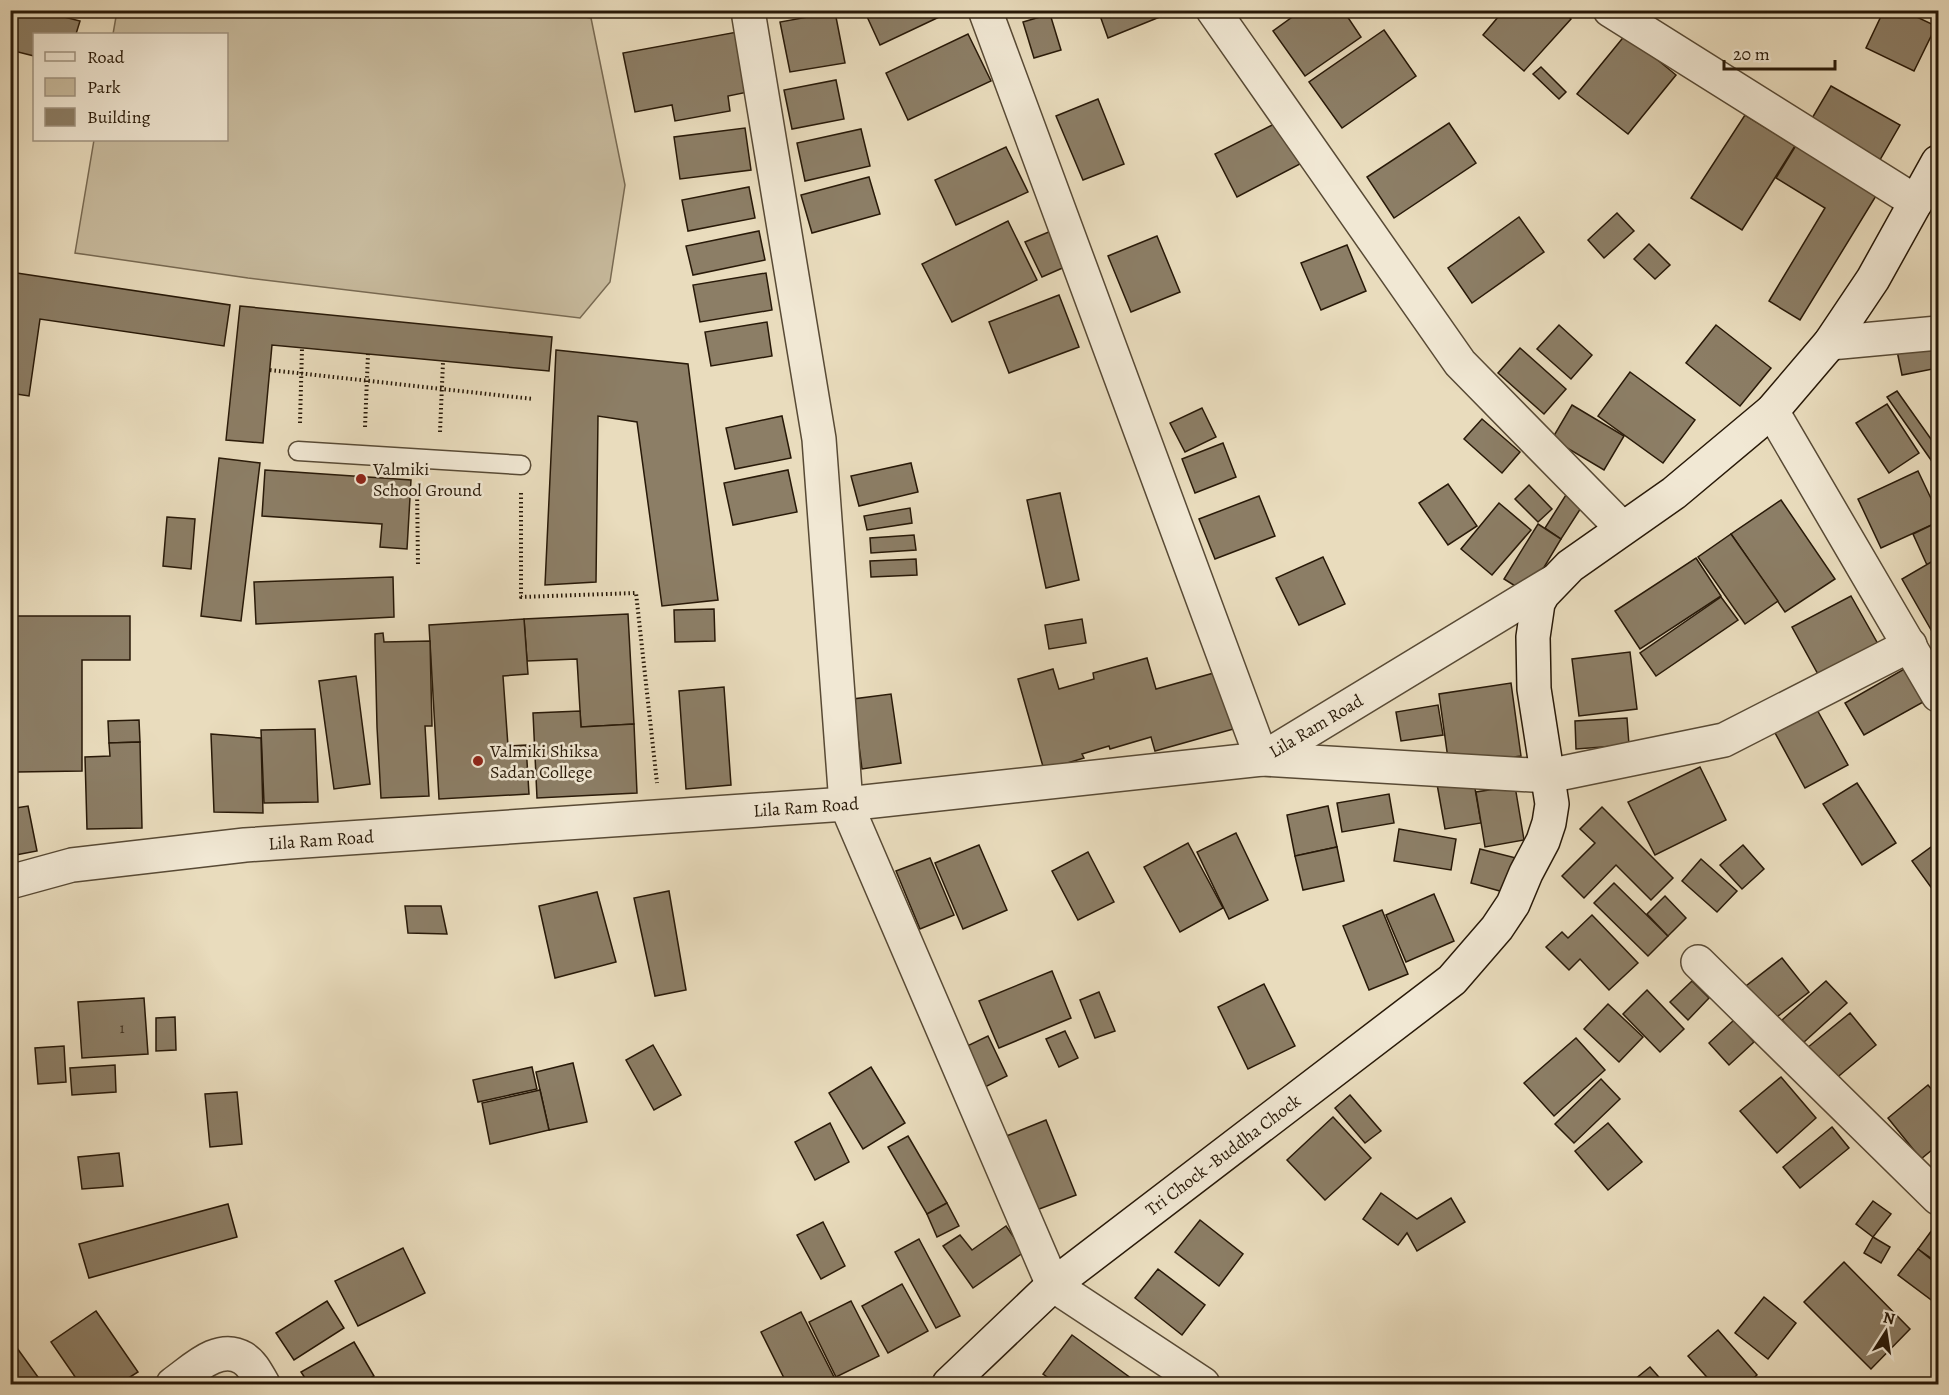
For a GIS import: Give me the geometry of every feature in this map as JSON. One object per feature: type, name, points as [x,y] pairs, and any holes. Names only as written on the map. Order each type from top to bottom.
[{"type":"street","points":[[985,10],[1262,759],[1548,776],[1724,740],[1910,645]]},
{"type":"street","points":[[1213,10],[1460,363],[1622,528]]},
{"type":"street","points":[[1610,10],[1916,202]]},
{"type":"street","points":[[749,17],[819,439],[846,804],[1053,1285],[1203,1384]]},
{"type":"street","points":[[1553,582],[1570,566],[1674,493],[1772,411],[1830,343],[1873,279],[1938,162]]},
{"type":"street","points":[[1830,343],[1938,333]]},
{"type":"street","points":[[1772,411],[1938,694]]},
{"type":"street","name":"Lila Ram Road","points":[[10,882],[72,865],[245,845],[846,804],[1262,759],[1553,582]]},
{"type":"street","name":"Tri Chock -Buddha Chock","points":[[960,1381],[1053,1285],[1452,980],[1497,928],[1513,903],[1543,841],[1552,804],[1533,688],[1533,638],[1538,603],[1553,582]]},
{"type":"street","points":[[1698,962],[1938,1198]]},
{"type":"street","points":[[173,1384],[210,1357],[224,1354],[242,1357],[252,1366],[263,1384]]},
{"type":"lane","points":[[298,451],[521,465]]},
{"type":"path","points":[[298,451],[302,348]]},
{"type":"path","points":[[364,455],[368,354]]},
{"type":"path","points":[[439,460],[443,362]]},
{"type":"path","points":[[270,370],[533,399]]},
{"type":"path","points":[[417,458],[418,565]]},
{"type":"path","points":[[521,465],[521,597],[636,593],[656,767],[658,817]]},
{"type":"green space","points":[[544,10],[591,18],[625,185],[610,282],[580,318],[248,278],[75,253],[94,141],[228,141],[228,33],[113,33],[117,11]]},
{"type":"building","points":[[19,10],[37,10],[80,21],[76,33],[33,33],[33,56],[10,50]]},
{"type":"building","points":[[864,10],[954,10],[880,45]]},
{"type":"building","points":[[1098,10],[1177,10],[1108,38]]},
{"type":"building","points":[[1302,10],[1343,10],[1361,37],[1305,76],[1273,31]]},
{"type":"building","points":[[1504,10],[1562,10],[1571,19],[1524,71],[1483,35]]},
{"type":"building","points":[[1884,10],[1902,10],[1936,26],[1914,71],[1866,48]]},
{"type":"building","points":[[835,12],[845,63],[790,72],[780,22]]},
{"type":"building","points":[[1050,14],[1061,50],[1034,58],[1023,22]]},
{"type":"building","points":[[1384,30],[1416,76],[1342,128],[1309,82]]},
{"type":"building","points":[[737,32],[748,92],[728,96],[730,111],[675,121],[672,105],[635,112],[623,53]]},
{"type":"building","points":[[968,34],[991,81],[908,120],[886,73]]},
{"type":"building","points":[[1626,34],[1676,75],[1628,134],[1577,94]]},
{"type":"building","points":[[1541,67],[1566,92],[1559,99],[1533,74]]},
{"type":"building","points":[[836,80],[844,119],[792,129],[784,90]]},
{"type":"building","points":[[1831,86],[1900,125],[1877,165],[1808,125]]},
{"type":"building","points":[[1098,99],[1124,164],[1083,180],[1056,116]]},
{"type":"building","points":[[1745,115],[1795,146],[1742,230],[1691,198]]},
{"type":"building","points":[[1278,122],[1300,164],[1237,197],[1215,154]]},
{"type":"building","points":[[1449,123],[1476,163],[1394,218],[1367,177]]},
{"type":"building","points":[[745,128],[751,170],[680,179],[674,137]]},
{"type":"building","points":[[861,129],[870,166],[805,181],[797,143]]},
{"type":"building","points":[[1798,142],[1879,191],[1800,320],[1769,301],[1825,208],[1776,178]]},
{"type":"building","points":[[1006,147],[1028,192],[956,225],[935,180]]},
{"type":"building","points":[[869,177],[880,214],[812,233],[801,195]]},
{"type":"building","points":[[749,187],[755,218],[688,231],[682,200]]},
{"type":"building","points":[[1617,213],[1634,231],[1604,258],[1588,240]]},
{"type":"building","points":[[1519,217],[1544,252],[1472,303],[1448,268]]},
{"type":"building","points":[[1008,221],[1037,280],[952,322],[922,264]]},
{"type":"building","points":[[759,231],[765,260],[693,275],[686,246]]},
{"type":"building","points":[[1051,231],[1067,266],[1042,277],[1025,242]]},
{"type":"building","points":[[1157,236],[1180,292],[1131,312],[1108,256]]},
{"type":"building","points":[[1649,244],[1670,265],[1655,279],[1634,259]]},
{"type":"building","points":[[1347,245],[1366,291],[1321,310],[1301,263]]},
{"type":"building","points":[[10,272],[230,305],[224,346],[40,319],[29,396],[10,393]]},
{"type":"building","points":[[766,273],[772,310],[700,322],[693,285]]},
{"type":"building","points":[[1059,295],[1079,347],[1009,373],[989,322]]},
{"type":"building","points":[[240,306],[552,337],[549,371],[272,345],[263,443],[226,440]]},
{"type":"building","points":[[767,322],[772,356],[711,366],[705,332]]},
{"type":"building","points":[[1559,325],[1592,355],[1571,379],[1537,349]]},
{"type":"building","points":[[1716,325],[1771,368],[1740,406],[1686,363]]},
{"type":"building","points":[[1935,338],[1938,368],[1902,375],[1896,346]]},
{"type":"building","points":[[1520,348],[1566,389],[1544,414],[1498,373]]},
{"type":"building","points":[[556,350],[688,364],[718,600],[662,606],[637,422],[598,416],[596,582],[545,585]]},
{"type":"building","points":[[1630,372],[1695,420],[1663,463],[1598,416]]},
{"type":"building","points":[[1897,391],[1938,449],[1938,470],[1887,397]]},
{"type":"building","points":[[1887,404],[1919,453],[1889,473],[1856,423]]},
{"type":"building","points":[[1572,405],[1624,436],[1604,470],[1552,439]]},
{"type":"building","points":[[1202,408],[1216,437],[1185,452],[1170,423]]},
{"type":"building","points":[[782,416],[791,458],[735,469],[726,428]]},
{"type":"building","points":[[1482,419],[1520,452],[1502,473],[1464,439]]},
{"type":"building","points":[[1223,443],[1236,477],[1195,493],[1182,459]]},
{"type":"building","points":[[219,458],[260,463],[241,621],[201,616]]},
{"type":"building","points":[[911,463],[918,492],[859,506],[851,476]]},
{"type":"building","points":[[265,470],[411,480],[407,549],[380,547],[382,524],[262,516]]},
{"type":"building","points":[[788,470],[797,512],[733,525],[724,483]]},
{"type":"building","points":[[1918,471],[1938,510],[1938,522],[1881,548],[1858,499]]},
{"type":"building","points":[[1448,484],[1477,526],[1448,545],[1419,503]]},
{"type":"building","points":[[1529,485],[1552,509],[1538,522],[1515,499]]},
{"type":"building","points":[[1571,487],[1588,497],[1561,539],[1545,528]]},
{"type":"building","points":[[1060,493],[1079,580],[1046,588],[1027,500]]},
{"type":"building","points":[[1259,496],[1275,536],[1215,559],[1199,519]]},
{"type":"building","points":[[1781,500],[1835,579],[1785,612],[1731,534]]},
{"type":"building","points":[[1499,503],[1531,530],[1492,575],[1461,549]]},
{"type":"building","points":[[910,508],[912,523],[867,530],[864,516]]},
{"type":"building","points":[[167,517],[195,519],[191,569],[163,566]]},
{"type":"building","points":[[1938,522],[1938,558],[1927,565],[1913,534]]},
{"type":"building","points":[[1538,524],[1561,539],[1528,594],[1504,579]]},
{"type":"building","points":[[1731,534],[1778,601],[1745,624],[1698,557]]},
{"type":"building","points":[[914,535],[916,550],[871,553],[870,538]]},
{"type":"building","points":[[1323,557],[1345,604],[1299,625],[1276,578]]},
{"type":"building","points":[[1696,558],[1721,596],[1640,649],[1615,611]]},
{"type":"building","points":[[1938,558],[1938,642],[1902,579]]},
{"type":"building","points":[[916,559],[917,575],[871,577],[870,561]]},
{"type":"building","points":[[393,577],[394,617],[256,624],[254,582]]},
{"type":"building","points":[[1851,596],[1878,644],[1819,676],[1792,627]]},
{"type":"building","points":[[1721,597],[1738,620],[1656,676],[1640,653]]},
{"type":"building","points":[[714,609],[715,641],[675,642],[674,610]]},
{"type":"building","points":[[628,614],[634,724],[581,727],[577,659],[527,661],[524,619]]},
{"type":"building","points":[[17,616],[130,616],[130,660],[82,660],[82,771],[17,772]]},
{"type":"building","points":[[524,619],[528,674],[503,676],[508,746],[526,745],[529,794],[439,799],[429,625]]},
{"type":"building","points":[[1082,619],[1086,643],[1049,649],[1045,625]]},
{"type":"building","points":[[383,633],[384,642],[430,641],[432,726],[425,726],[429,796],[381,798],[375,634]]},
{"type":"building","points":[[1630,652],[1637,709],[1579,716],[1572,659]]},
{"type":"building","points":[[1147,658],[1156,689],[1221,671],[1237,728],[1155,751],[1151,737],[1110,749],[1109,746],[1082,754],[1084,758],[1044,770],[1018,679],[1053,669],[1059,689],[1094,679],[1093,673]]},
{"type":"building","points":[[1906,668],[1925,701],[1864,735],[1845,703]]},
{"type":"building","points":[[356,676],[370,784],[334,789],[319,681]]},
{"type":"building","points":[[1511,683],[1521,756],[1449,766],[1439,694]]},
{"type":"building","points":[[724,687],[731,785],[686,789],[679,691]]},
{"type":"building","points":[[891,694],[901,763],[862,769],[853,699]]},
{"type":"building","points":[[1438,705],[1443,735],[1401,741],[1396,712]]},
{"type":"building","points":[[1816,708],[1848,765],[1805,788],[1774,731]]},
{"type":"building","points":[[580,711],[581,727],[634,724],[637,793],[537,798],[533,713]]},
{"type":"building","points":[[1627,718],[1629,745],[1576,749],[1575,721]]},
{"type":"building","points":[[139,720],[140,742],[109,743],[108,721]]},
{"type":"building","points":[[315,729],[318,802],[264,803],[261,730]]},
{"type":"building","points":[[211,734],[261,738],[263,813],[214,812]]},
{"type":"building","points":[[140,742],[142,828],[87,829],[85,757],[110,756],[109,743]]},
{"type":"building","points":[[1700,767],[1726,820],[1655,855],[1628,802]]},
{"type":"building","points":[[1473,777],[1481,823],[1445,829],[1437,784]]},
{"type":"building","points":[[1857,783],[1896,843],[1862,865],[1823,804]]},
{"type":"building","points":[[1515,786],[1524,840],[1485,847],[1476,792]]},
{"type":"building","points":[[1389,794],[1394,823],[1342,832],[1337,803]]},
{"type":"building","points":[[28,806],[37,851],[10,856],[10,809]]},
{"type":"building","points":[[1328,806],[1337,847],[1295,856],[1287,815]]},
{"type":"building","points":[[1602,807],[1673,878],[1651,900],[1616,865],[1584,898],[1562,876],[1595,843],[1580,829]]},
{"type":"building","points":[[1399,829],[1456,839],[1451,870],[1394,861]]},
{"type":"building","points":[[1236,833],[1268,900],[1229,919],[1197,852]]},
{"type":"building","points":[[1938,842],[1938,897],[1912,861]]},
{"type":"building","points":[[1188,843],[1223,908],[1180,932],[1144,867]]},
{"type":"building","points":[[979,845],[1007,910],[963,929],[935,863]]},
{"type":"building","points":[[1743,845],[1764,869],[1742,889],[1720,865]]},
{"type":"building","points":[[1337,847],[1344,881],[1303,890],[1295,856]]},
{"type":"building","points":[[1480,849],[1516,858],[1507,893],[1471,883]]},
{"type":"building","points":[[1088,852],[1114,902],[1078,920],[1052,871]]},
{"type":"building","points":[[930,858],[954,915],[920,929],[896,871]]},
{"type":"building","points":[[1701,859],[1737,891],[1717,912],[1682,881]]},
{"type":"building","points":[[1614,883],[1668,936],[1648,956],[1594,903]]},
{"type":"building","points":[[669,891],[686,990],[655,996],[634,898]]},
{"type":"building","points":[[597,892],[616,962],[555,978],[539,906]]},
{"type":"building","points":[[1434,894],[1454,941],[1406,962],[1386,915]]},
{"type":"building","points":[[1665,896],[1686,918],[1668,936],[1647,914]]},
{"type":"building","points":[[405,906],[441,906],[447,934],[408,933]]},
{"type":"building","points":[[1382,910],[1408,974],[1369,990],[1343,926]]},
{"type":"building","points":[[1592,915],[1638,963],[1609,990],[1580,959],[1569,970],[1546,947],[1562,932],[1568,938]]},
{"type":"building","points":[[1782,958],[1809,992],[1773,1020],[1746,986]]},
{"type":"building","points":[[1052,971],[1071,1018],[999,1048],[979,1001]]},
{"type":"building","points":[[1692,981],[1709,998],[1688,1020],[1670,1002]]},
{"type":"building","points":[[1826,981],[1847,1003],[1803,1043],[1782,1020]]},
{"type":"building","points":[[1264,984],[1295,1046],[1248,1069],[1218,1007]]},
{"type":"building","points":[[1647,990],[1684,1029],[1660,1052],[1623,1014]]},
{"type":"building","points":[[1099,992],[1115,1031],[1095,1038],[1080,1000]]},
{"type":"building","points":[[144,998],[148,1054],[82,1058],[78,1002]]},
{"type":"building","points":[[1608,1004],[1643,1037],[1619,1062],[1584,1029]]},
{"type":"building","points":[[1850,1013],[1876,1045],[1834,1080],[1807,1048]]},
{"type":"building","points":[[175,1017],[176,1050],[156,1051],[156,1018]]},
{"type":"building","points":[[1734,1020],[1754,1042],[1729,1065],[1709,1043]]},
{"type":"building","points":[[1065,1031],[1078,1058],[1059,1067],[1046,1039]]},
{"type":"building","points":[[988,1036],[1007,1076],[985,1087],[965,1047]]},
{"type":"building","points":[[1576,1038],[1605,1070],[1554,1116],[1524,1083]]},
{"type":"building","points":[[653,1045],[681,1095],[654,1110],[626,1060]]},
{"type":"building","points":[[64,1046],[66,1082],[38,1084],[35,1048]]},
{"type":"building","points":[[573,1063],[587,1122],[549,1130],[536,1072]]},
{"type":"building","points":[[115,1065],[116,1092],[72,1095],[70,1068]]},
{"type":"building","points":[[532,1067],[537,1089],[478,1102],[473,1080]]},
{"type":"building","points":[[871,1067],[905,1123],[863,1149],[829,1093]]},
{"type":"building","points":[[1781,1077],[1816,1118],[1777,1153],[1740,1111]]},
{"type":"building","points":[[1601,1079],[1620,1099],[1574,1143],[1555,1124]]},
{"type":"building","points":[[1928,1085],[1938,1097],[1938,1145],[1921,1159],[1888,1118]]},
{"type":"building","points":[[540,1090],[549,1130],[490,1144],[482,1103]]},
{"type":"building","points":[[237,1092],[242,1144],[210,1147],[205,1094]]},
{"type":"building","points":[[1350,1095],[1381,1131],[1365,1143],[1335,1108]]},
{"type":"building","points":[[1333,1117],[1371,1158],[1325,1200],[1287,1160]]},
{"type":"building","points":[[1046,1120],[1076,1195],[1034,1211],[1004,1137]]},
{"type":"building","points":[[830,1123],[849,1162],[815,1180],[795,1142]]},
{"type":"building","points":[[1608,1123],[1642,1162],[1608,1190],[1575,1151]]},
{"type":"building","points":[[1832,1127],[1849,1148],[1800,1188],[1783,1167]]},
{"type":"building","points":[[908,1136],[947,1203],[927,1214],[888,1147]]},
{"type":"building","points":[[119,1153],[123,1186],[82,1189],[78,1157]]},
{"type":"building","points":[[1381,1193],[1417,1219],[1451,1198],[1465,1222],[1417,1251],[1407,1233],[1398,1245],[1363,1219]]},
{"type":"building","points":[[1873,1201],[1891,1214],[1873,1237],[1856,1224]]},
{"type":"building","points":[[947,1203],[959,1226],[937,1237],[927,1214]]},
{"type":"building","points":[[228,1204],[237,1237],[89,1278],[79,1244]]},
{"type":"building","points":[[1200,1220],[1243,1254],[1219,1286],[1175,1252]]},
{"type":"building","points":[[823,1222],[845,1266],[821,1279],[797,1235]]},
{"type":"building","points":[[1006,1226],[1024,1252],[973,1288],[943,1246],[960,1235],[972,1250]]},
{"type":"building","points":[[1935,1226],[1938,1229],[1938,1263],[1918,1249]]},
{"type":"building","points":[[1873,1237],[1890,1247],[1881,1263],[1864,1253]]},
{"type":"building","points":[[919,1239],[960,1316],[936,1328],[895,1252]]},
{"type":"building","points":[[403,1248],[425,1293],[358,1326],[335,1281]]},
{"type":"building","points":[[1918,1249],[1938,1265],[1938,1305],[1898,1275]]},
{"type":"building","points":[[1844,1262],[1910,1329],[1871,1369],[1804,1302]]},
{"type":"building","points":[[1158,1269],[1205,1305],[1182,1335],[1135,1298]]},
{"type":"building","points":[[902,1284],[928,1331],[888,1353],[862,1306]]},
{"type":"building","points":[[1764,1297],[1796,1323],[1768,1359],[1735,1333]]},
{"type":"building","points":[[327,1301],[344,1328],[294,1360],[276,1333]]},
{"type":"building","points":[[851,1301],[879,1356],[836,1377],[809,1322]]},
{"type":"building","points":[[96,1311],[138,1372],[119,1384],[80,1384],[51,1342]]},
{"type":"building","points":[[801,1312],[836,1381],[830,1384],[787,1384],[761,1332]]},
{"type":"building","points":[[1718,1330],[1757,1375],[1747,1384],[1713,1384],[1688,1356]]},
{"type":"building","points":[[1072,1335],[1139,1384],[1057,1384],[1043,1374]]},
{"type":"building","points":[[354,1342],[374,1376],[359,1384],[309,1384],[301,1372]]},
{"type":"building","points":[[17,1348],[43,1384],[10,1384],[10,1352]]},
{"type":"building","points":[[1650,1367],[1665,1384],[1629,1384]]},
{"type":"place","name":"Valmiki School Ground","points":[[361,479]]},
{"type":"place","name":"Valmiki Shiksa Sadan College","points":[[478,761]]}]
